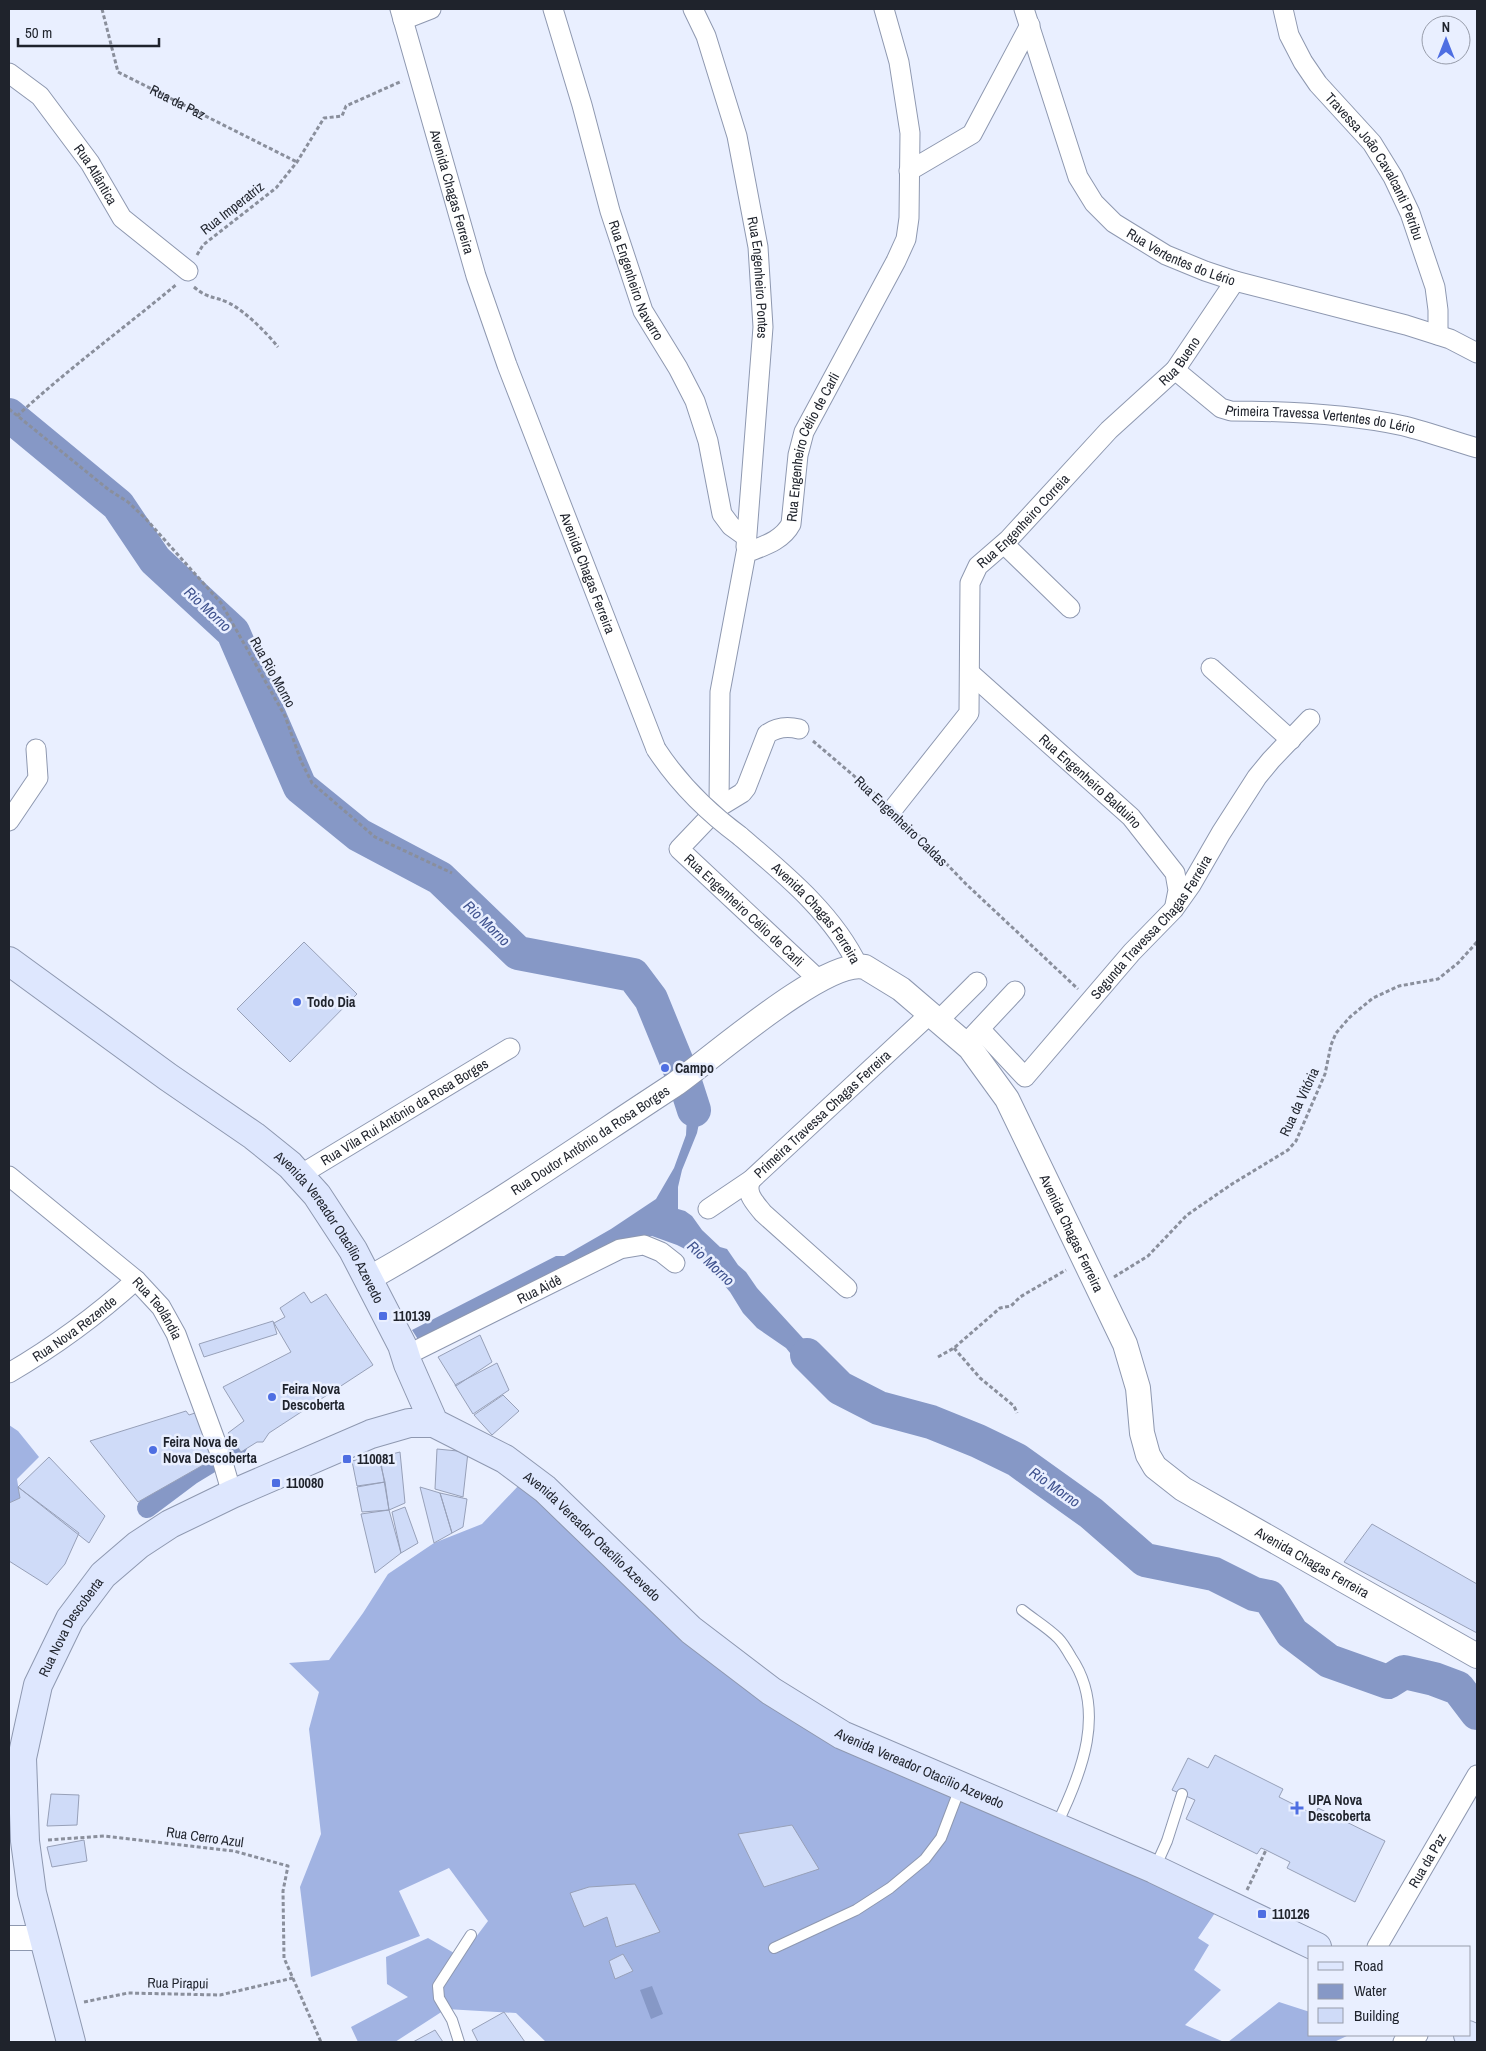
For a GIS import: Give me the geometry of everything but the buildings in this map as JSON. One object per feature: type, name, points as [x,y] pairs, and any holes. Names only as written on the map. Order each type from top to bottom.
[{"type":"main road","name":"Avenida Vereador Otacílio Azevedo","points":[[10,964],[254,1136],[300,1174],[353,1250],[402,1345],[434,1423],[505,1459],[545,1489],[690,1630],[771,1691],[842,1735],[1154,1869],[1315,1946]]},
{"type":"main road","name":"Rua Nova Descoberta","points":[[71,2042],[32,1893],[24,1841],[16,1756],[38,1685],[70,1619],[103,1575],[138,1545],[170,1524],[232,1494],[371,1434],[403,1424],[434,1423]]},
{"type":"street","points":[[402,14],[432,9]]},
{"type":"street","name":"Rua Engenheiro Navarro","points":[[554,9],[610,211],[642,312],[678,368],[695,401],[708,441],[722,514],[746,544]]},
{"type":"street","name":"Rua Engenheiro Pontes","points":[[692,9],[706,36],[737,136],[758,247],[763,327],[746,544]]},
{"type":"street","name":"Rua Engenheiro Célio de Carli","points":[[746,544],[774,542],[787,532],[791,524],[798,455],[804,432],[896,261],[906,238],[909,218],[910,133],[899,62],[884,9]]},
{"type":"street","name":"Travessa João Cavalcanti Petribu","points":[[1283,9],[1289,35],[1303,62],[1318,84],[1372,143],[1393,177],[1410,213],[1436,287],[1438,335]]},
{"type":"street","name":"Avenida Chagas Ferreira","points":[[402,14],[476,276],[507,365],[656,749],[681,785],[782,873],[832,924],[850,949],[858,966],[882,976],[935,1017],[972,1036],[1007,1100],[1125,1344],[1132,1362],[1138,1388],[1142,1433],[1148,1455],[1155,1467],[1183,1489],[1477,1656]]},
{"type":"street","points":[[909,171],[972,134],[1027,17]]},
{"type":"street","name":"Rua Vertentes do Lério","points":[[1027,17],[1078,177],[1094,203],[1114,223],[1166,255],[1235,281],[1406,325],[1438,335],[1477,353]]},
{"type":"street","name":"Rua Atlântica","points":[[9,73],[40,96],[90,163],[122,218],[186,275]]},
{"type":"street","name":"Rua Bueno","points":[[1108,430],[1175,370],[1235,281]]},
{"type":"street","name":"Primeira Travessa Vertentes do Lério","points":[[1175,370],[1221,408],[1232,411],[1318,415],[1376,421],[1405,427],[1477,448]]},
{"type":"street","name":"Rua Engenheiro Correia","points":[[893,809],[969,713],[970,583],[978,566],[1004,544],[1108,430]]},
{"type":"street","points":[[746,544],[720,692],[719,806],[742,793],[746,788],[767,734],[774,729],[783,727],[799,729]]},
{"type":"street","points":[[1004,544],[1070,608]]},
{"type":"street","points":[[1211,668],[1291,740]]},
{"type":"street","name":"Rua Engenheiro Balduino","points":[[970,673],[1131,816],[1175,873],[1178,890],[1174,908]]},
{"type":"street","name":"Segunda Travessa Chagas Ferreira","points":[[972,1036],[1025,1077],[1132,952],[1174,908],[1191,885],[1220,833],[1257,777],[1310,719]]},
{"type":"street","points":[[9,822],[38,778],[36,749]]},
{"type":"street","name":"Rua Engenheiro Célio de Carli","points":[[719,806],[679,849],[820,982]]},
{"type":"street","name":"Rua Doutor Antônio da Rosa Borges","points":[[368,1279],[424,1248],[495,1203],[674,1085],[762,1016],[842,970],[858,966]]},
{"type":"street","name":"Primeira Travessa Chagas Ferreira","points":[[708,1209],[751,1180],[977,982]]},
{"type":"street","points":[[972,1036],[1015,991]]},
{"type":"street","name":"Rua Vila Rui Antônio da Rosa Borges","points":[[300,1174],[510,1048]]},
{"type":"street","name":"Rua Teolândia","points":[[9,1176],[136,1280],[161,1307],[176,1334],[221,1456],[232,1494]]},
{"type":"street","points":[[751,1180],[748,1187],[750,1193],[763,1213],[847,1288]]},
{"type":"street","name":"Rua Aidê","points":[[405,1356],[620,1249],[644,1245],[661,1252],[675,1263]]},
{"type":"street","name":"Rua Nova Rezende","points":[[9,1373],[58,1344],[105,1308],[136,1280]]},
{"type":"street","name":"Rua da Paz","points":[[1377,1946],[1477,1775]]},
{"type":"street","points":[[9,1938],[44,1938]]},
{"type":"street","points":[[1403,2042],[1416,2036]]},
{"type":"lane","points":[[1022,1610],[1058,1638],[1080,1671],[1090,1711],[1089,1731],[1073,1792],[1056,1827]]},
{"type":"lane","points":[[774,1948],[856,1910],[890,1888],[926,1859],[941,1838],[961,1786]]},
{"type":"lane","points":[[1154,1869],[1167,1841],[1182,1794]]},
{"type":"lane","points":[[459,2042],[452,2020],[439,1998],[438,1986],[471,1935]]},
{"type":"path","name":"Rua da Paz","points":[[102,9],[118,72],[298,162]]},
{"type":"path","name":"Rua Imperatriz","points":[[17,416],[49,386],[119,332],[186,275],[203,245],[276,188],[298,162],[324,118],[342,116],[346,106],[418,73]]},
{"type":"path","points":[[186,275],[204,296],[229,303],[264,329],[278,347]]},
{"type":"path","name":"Rua Rio Morno","points":[[9,409],[109,490],[128,502],[146,519],[221,603],[285,716],[301,761],[312,783],[374,837],[452,872]]},
{"type":"path","name":"Rua Engenheiro Caldas","points":[[799,729],[893,809],[966,884],[1091,1001]]},
{"type":"path","name":"Rua da Vitória","points":[[1098,1286],[1148,1256],[1188,1215],[1232,1184],[1288,1150],[1296,1141],[1325,1074],[1331,1045],[1336,1033],[1350,1016],[1373,998],[1399,986],[1438,979],[1458,963],[1477,942]]},
{"type":"path","points":[[938,1357],[954,1348],[1000,1308],[1011,1306],[1020,1297],[1043,1282],[1086,1261]]},
{"type":"path","points":[[954,1348],[980,1378],[1014,1406],[1017,1413]]},
{"type":"path","name":"Rua Cerro Azul","points":[[24,1841],[104,1836],[234,1851],[288,1866],[283,1891],[284,1958],[321,2042]]},
{"type":"path","points":[[1239,1909],[1266,1850]]},
{"type":"path","name":"Rua Pirapui","points":[[63,2007],[128,1993],[220,1995],[292,1978]]},
{"type":"shaded area","points":[[9,1425],[18,1431],[39,1457],[17,1479],[20,1498],[9,1503]]},
{"type":"shaded area","points":[[520,1484],[811,1728],[1217,1910],[1198,1938],[1209,1945],[1194,1970],[1221,1990],[1185,2025],[1224,2042],[546,2042],[516,2013],[446,2009],[395,2042],[358,2042],[351,2027],[408,1997],[387,1984],[386,1957],[428,1938],[461,1957],[488,1921],[449,1868],[399,1891],[420,1936],[311,1977],[300,1887],[321,1834],[309,1729],[319,1692],[289,1663],[329,1660],[388,1574],[434,1543],[482,1524]]},
{"type":"shaded area","points":[[1279,2002],[1308,2011],[1308,2036],[1347,2036],[1334,2042],[1228,2042]]},
{"type":"water","points":[[699,1083],[703,1104],[697,1133],[682,1170],[678,1187],[678,1209],[692,1216],[702,1230],[720,1247],[727,1249],[757,1288],[842,1381],[838,1393],[799,1364],[786,1348],[757,1328],[743,1313],[730,1292],[699,1256],[677,1245],[652,1236],[621,1242],[419,1341],[412,1330],[556,1256],[564,1256],[611,1229],[656,1199],[674,1168],[686,1135],[687,1116],[681,1093]]},
{"type":"water","points":[[652,1986],[663,2014],[651,2019],[640,1990]]},
{"type":"waterway","name":"Rio Morno","points":[[9,415],[118,505],[155,560],[233,632],[300,787],[359,835],[440,878],[518,953],[633,975],[651,999],[685,1082],[694,1110]]},
{"type":"waterway","name":"Rio Morno","points":[[807,1355],[840,1388],[879,1408],[931,1422],[978,1441],[1017,1460],[1091,1513],[1145,1560],[1214,1574],[1254,1594],[1269,1597],[1292,1633],[1329,1661],[1388,1682],[1404,1672],[1434,1679],[1458,1688],[1477,1713]]},
{"type":"waterway","points":[[147,1508],[191,1475],[237,1447]]},
{"type":"place","name":"Todo Dia","points":[[297,1002]]},
{"type":"place","name":"Campo","points":[[665,1068]]},
{"type":"place","name":"110139","points":[[383,1316]]},
{"type":"place","name":"Feira Nova Descoberta","points":[[272,1397]]},
{"type":"place","name":"Feira Nova de Nova Descoberta","points":[[153,1450]]},
{"type":"place","name":"110081","points":[[347,1459]]},
{"type":"place","name":"110080","points":[[276,1483]]},
{"type":"place","name":"UPA Nova Descoberta","points":[[1297,1808]]},
{"type":"place","name":"110126","points":[[1262,1914]]}]
